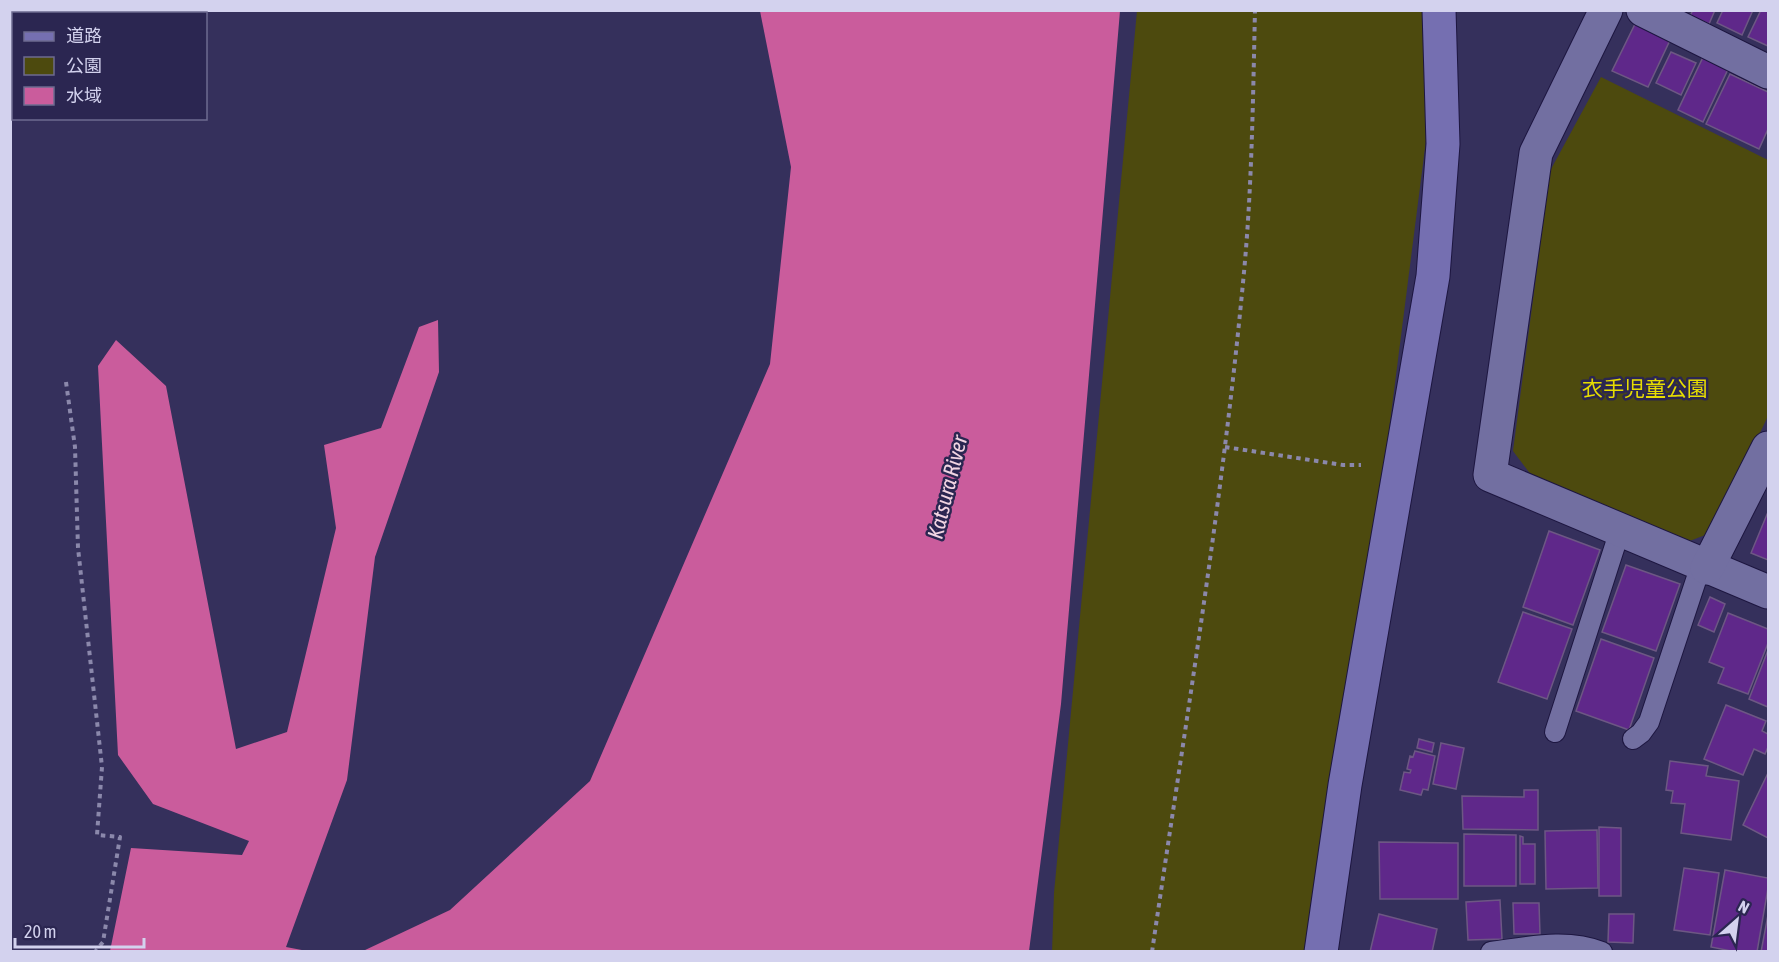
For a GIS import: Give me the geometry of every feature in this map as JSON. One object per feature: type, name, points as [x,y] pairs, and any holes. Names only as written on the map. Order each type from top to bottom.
[{"type":"street","points":[[1321,951],[1345,786],[1433,276],[1443,144],[1439,10]]},
{"type":"street","points":[[1606,10],[1536,153],[1490,475],[1768,592]]},
{"type":"street","points":[[1643,10],[1768,72]]},
{"type":"street","points":[[1704,566],[1768,448]]},
{"type":"lane","points":[[1555,732],[1620,530]]},
{"type":"lane","points":[[1633,739],[1641,734],[1649,722],[1704,566]]},
{"type":"lane","points":[[1491,951],[1564,943],[1602,951]]},
{"type":"path","points":[[1152,951],[1225,447],[1244,270],[1254,82],[1255,10]]},
{"type":"path","points":[[66,382],[75,447],[78,548],[102,767],[97,835],[120,837],[103,942],[95,951]]},
{"type":"path","points":[[1225,447],[1343,465]]},
{"type":"green space","points":[[1137,11],[1423,11],[1426,140],[1389,430],[1310,951],[1052,952],[1054,893]]},
{"type":"green space","name":"衣手児童公園","points":[[1601,77],[1768,160],[1768,416],[1713,532],[1687,542],[1538,484],[1513,451],[1550,171]]},
{"type":"water","name":"Katsura River","points":[[760,11],[1120,11],[1061,704],[1029,951],[363,951],[450,910],[590,781],[770,364],[791,167]]},
{"type":"water","points":[[438,320],[439,372],[375,557],[347,780],[286,947],[307,951],[110,951],[131,848],[242,855],[249,841],[153,804],[118,755],[98,366],[116,340],[166,386],[236,749],[287,732],[336,528],[324,445],[381,428],[419,327]]},
{"type":"building","points":[[1693,10],[1715,10],[1709,24],[1690,16]]},
{"type":"building","points":[[1723,10],[1753,10],[1742,35],[1717,23]]},
{"type":"building","points":[[1761,10],[1768,10],[1768,46],[1748,37]]},
{"type":"building","points":[[1636,22],[1671,38],[1648,87],[1612,71]]},
{"type":"building","points":[[1671,52],[1696,63],[1681,95],[1656,83]]},
{"type":"building","points":[[1705,53],[1730,65],[1703,122],[1678,110]]},
{"type":"building","points":[[1730,74],[1768,92],[1768,129],[1759,149],[1706,124]]},
{"type":"building","points":[[1768,512],[1768,560],[1751,553]]},
{"type":"building","points":[[1549,531],[1600,550],[1573,625],[1523,607]]},
{"type":"building","points":[[1626,565],[1680,584],[1656,651],[1602,632]]},
{"type":"building","points":[[1710,597],[1725,604],[1714,632],[1698,625]]},
{"type":"building","points":[[1523,612],[1572,629],[1547,699],[1498,682]]},
{"type":"building","points":[[1728,613],[1768,629],[1768,643],[1748,694],[1718,683],[1724,668],[1709,662]]},
{"type":"building","points":[[1601,639],[1654,658],[1629,730],[1576,711]]},
{"type":"building","points":[[1768,650],[1768,707],[1749,699]]},
{"type":"building","points":[[1726,705],[1766,721],[1762,731],[1768,734],[1768,747],[1765,754],[1754,749],[1743,775],[1704,759]]},
{"type":"building","points":[[1419,739],[1434,743],[1432,752],[1417,748]]},
{"type":"building","points":[[1441,743],[1464,748],[1456,789],[1433,784]]},
{"type":"building","points":[[1415,751],[1435,756],[1428,790],[1423,789],[1421,795],[1400,790],[1404,772],[1410,773],[1411,770],[1407,769],[1410,756],[1413,757]]},
{"type":"building","points":[[1670,761],[1708,766],[1706,776],[1739,781],[1731,840],[1681,833],[1685,804],[1671,803],[1673,791],[1666,790]]},
{"type":"building","points":[[1768,773],[1768,838],[1743,825]]},
{"type":"building","points":[[1524,790],[1538,790],[1538,830],[1463,829],[1462,796],[1524,797]]},
{"type":"building","points":[[1599,827],[1621,828],[1621,896],[1599,896]]},
{"type":"building","points":[[1597,830],[1598,888],[1546,889],[1545,831]]},
{"type":"building","points":[[1464,834],[1516,835],[1516,886],[1464,886]]},
{"type":"building","points":[[1520,836],[1523,837],[1523,844],[1535,844],[1535,884],[1520,884]]},
{"type":"building","points":[[1379,842],[1458,843],[1458,899],[1380,899]]},
{"type":"building","points":[[1684,868],[1719,873],[1710,935],[1674,930]]},
{"type":"building","points":[[1725,870],[1768,878],[1757,952],[1736,952],[1711,947]]},
{"type":"building","points":[[1500,900],[1502,939],[1468,940],[1466,902]]},
{"type":"building","points":[[1513,903],[1539,903],[1540,934],[1514,934]]},
{"type":"building","points":[[1379,914],[1437,929],[1432,952],[1370,952]]},
{"type":"building","points":[[1609,914],[1634,914],[1633,943],[1608,942]]},
{"type":"building","points":[[1768,915],[1768,952],[1761,952]]}]
